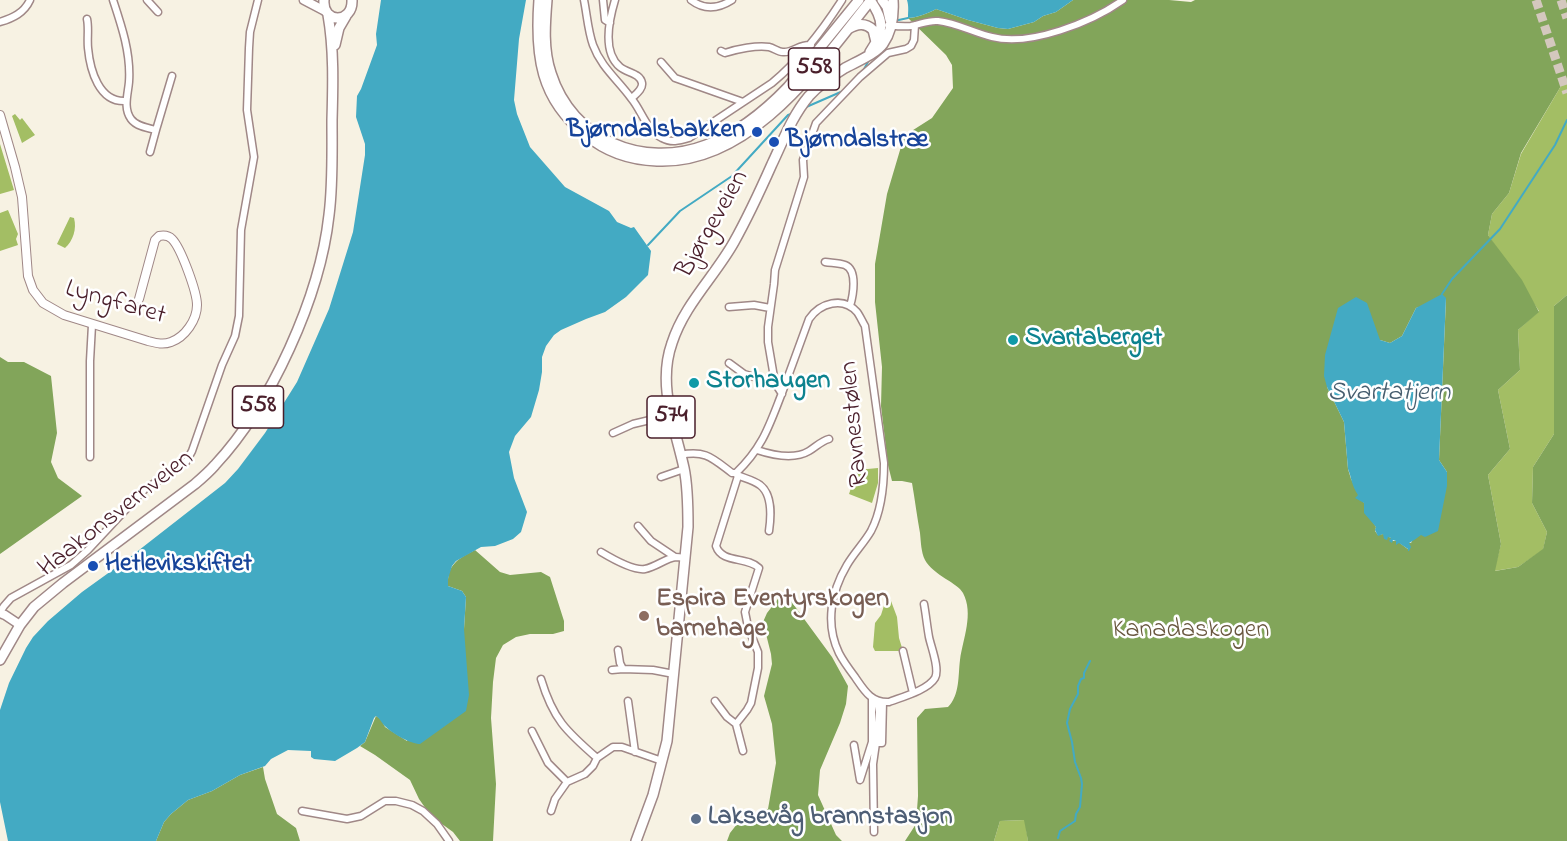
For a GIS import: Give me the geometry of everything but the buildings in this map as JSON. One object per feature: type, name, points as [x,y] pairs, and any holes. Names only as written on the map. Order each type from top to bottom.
[{"type":"main road","points":[[304,0],[337,18],[346,16]]},
{"type":"main road","name":"558","points":[[324,0],[327,13]]},
{"type":"main road","name":"558","points":[[346,16],[352,8],[352,0]]},
{"type":"main road","name":"558","points":[[539,0],[538,55],[543,76],[553,98],[566,116],[591,140],[617,153],[640,160],[665,162],[713,151],[757,125],[786,100],[870,0]]},
{"type":"main road","name":"558","points":[[547,0],[548,62],[554,82],[566,103],[588,127],[610,142],[637,152],[664,154],[705,146],[730,134],[754,118],[788,87],[859,0]]},
{"type":"main road","points":[[870,0],[886,25]]},
{"type":"main road","points":[[882,0],[889,12],[886,25]]},
{"type":"main road","name":"Bjørgeveien","points":[[869,54],[880,33],[893,18],[893,0]]},
{"type":"main road","name":"Haakonsvernveien","points":[[0,660],[20,625],[34,607],[195,484],[215,466],[255,413],[293,338],[304,312],[322,254],[329,216],[332,56],[327,13]]},
{"type":"main road","name":"Haakonsvernveien","points":[[332,56],[337,36],[346,16]]},
{"type":"main road","points":[[846,31],[857,25],[867,25],[873,30],[876,43]]},
{"type":"main road","name":"Bjørgeveien","points":[[636,841],[667,741],[686,557],[688,511],[684,470],[666,386],[672,343],[681,322],[738,236],[797,112],[810,95],[832,75],[875,52],[884,43],[886,25]]},
{"type":"main road","points":[[0,613],[20,625]]},
{"type":"street","points":[[0,22],[23,11],[30,0]]},
{"type":"street","points":[[113,0],[127,49],[129,76],[126,101],[128,112],[132,121],[156,130]]},
{"type":"street","points":[[147,0],[158,12]]},
{"type":"street","points":[[0,613],[11,598],[71,565],[145,489],[186,462],[192,451],[234,336],[239,316],[241,230],[254,156],[247,110],[249,48],[250,32],[258,0]]},
{"type":"street","points":[[584,0],[593,46],[607,71],[632,98],[656,134],[670,141],[689,138],[784,73],[811,45],[842,0]]},
{"type":"street","points":[[603,0],[604,20],[610,23]]},
{"type":"street","points":[[615,0],[608,39],[611,53],[618,66],[638,76],[641,81],[640,90],[632,98]]},
{"type":"street","points":[[691,0],[705,7],[716,7],[732,0]]},
{"type":"street","points":[[886,25],[901,27],[932,20],[954,24],[991,37],[1022,39],[1086,21],[1123,0]]},
{"type":"street","points":[[87,19],[90,58],[97,83],[108,97],[126,101]]},
{"type":"street","points":[[782,393],[775,383],[768,342],[770,308],[775,270],[804,177],[803,160],[813,129],[822,116],[860,77],[888,53],[911,46],[914,40],[915,25]]},
{"type":"street","points":[[721,51],[725,53],[736,49],[768,47],[789,52],[800,46],[811,45]]},
{"type":"street","points":[[661,62],[675,78],[743,102]]},
{"type":"street","points":[[150,152],[172,76]]},
{"type":"street","name":"Lyngfaret","points":[[0,115],[22,197],[28,276],[33,290],[43,303],[64,315],[160,344],[172,341],[185,332],[195,316],[197,304],[195,289],[174,241],[168,236],[159,236],[155,240],[139,299]]},
{"type":"street","points":[[735,724],[751,703],[758,668],[759,659],[756,646],[746,621],[745,612],[759,568],[751,562],[722,556],[716,546],[737,474],[757,450],[773,419],[809,318],[823,305],[833,303],[850,306],[853,296],[851,270],[843,264],[825,262]]},
{"type":"street","points":[[729,307],[754,305],[770,308]]},
{"type":"street","name":"Ravnestølen","points":[[850,306],[858,313],[865,326],[883,456],[884,485],[881,503],[870,531],[847,565],[837,585],[832,601],[832,635],[839,653],[862,688],[877,701]]},
{"type":"street","points":[[90,457],[92,325]]},
{"type":"street","points":[[729,363],[744,374],[775,383]]},
{"type":"street","points":[[613,433],[633,424],[671,415]]},
{"type":"street","name":"Ravnestølen","points":[[757,450],[774,455],[796,455],[807,452],[829,439]]},
{"type":"street","points":[[680,455],[705,454],[732,473],[759,484],[769,499],[771,516],[769,531]]},
{"type":"street","points":[[661,477],[684,470]]},
{"type":"street","points":[[638,526],[656,545],[675,557]]},
{"type":"street","points":[[601,552],[639,569],[645,569],[675,557],[686,557]]},
{"type":"street","points":[[877,701],[889,702],[913,693],[928,686],[934,679],[936,673],[924,604]]},
{"type":"street","points":[[618,650],[623,669]]},
{"type":"street","points":[[903,651],[913,693]]},
{"type":"street","points":[[612,670],[653,670],[674,674]]},
{"type":"street","points":[[541,679],[555,715],[573,738],[597,758]]},
{"type":"street","points":[[628,701],[635,752]]},
{"type":"street","points":[[715,701],[735,724],[743,751]]},
{"type":"street","points":[[874,743],[882,743],[877,701]]},
{"type":"street","points":[[874,832],[873,764],[877,701]]},
{"type":"street","points":[[532,731],[548,763],[567,782]]},
{"type":"street","points":[[854,746],[860,780],[874,743]]},
{"type":"street","points":[[551,811],[555,799],[567,782],[585,774],[597,758],[613,747],[622,747],[662,761]]},
{"type":"street","points":[[302,812],[347,819],[361,816],[385,801],[396,801],[412,805],[423,811],[437,824],[449,841]]},
{"type":"green space","name":"Kanadaskogen","points":[[1073,0],[1191,2],[1195,0],[1567,0],[1567,84],[1561,86],[1521,153],[1509,193],[1492,214],[1488,235],[1522,280],[1539,312],[1518,330],[1520,370],[1498,390],[1510,449],[1488,475],[1501,544],[1495,571],[1518,567],[1543,549],[1547,532],[1532,503],[1533,467],[1554,434],[1554,306],[1567,295],[1567,841],[1028,841],[1024,820],[1000,821],[994,841],[905,841],[916,824],[917,718],[925,709],[948,707],[955,697],[968,618],[963,593],[925,560],[912,483],[892,481],[881,406],[882,367],[875,302],[875,264],[887,194],[903,140],[910,132],[932,118],[953,88],[952,65],[946,55],[908,18],[936,9],[968,20],[1008,29],[1034,22],[1056,12]],"holes":[[[1446,299],[1439,460],[1447,472],[1411,543],[1408,543],[1409,550],[1383,534],[1378,535],[1351,479],[1344,422],[1327,387],[1380,340],[1390,343],[1402,336],[1416,308]]]},
{"type":"green space","points":[[1567,84],[1567,295],[1554,306],[1554,434],[1533,467],[1532,503],[1547,532],[1543,550],[1518,567],[1494,571],[1501,544],[1488,475],[1510,449],[1498,390],[1520,370],[1518,330],[1539,311],[1488,235],[1492,214],[1509,193],[1521,154],[1561,86]]},
{"type":"green space","points":[[15,114],[20,120],[22,118],[35,135],[22,143],[12,116]]},
{"type":"green space","points":[[0,144],[14,190],[0,194]]},
{"type":"green space","points":[[8,210],[18,234],[16,239],[18,245],[0,251],[0,213]]},
{"type":"green space","points":[[70,217],[74,218],[75,230],[65,248],[57,244]]},
{"type":"green space","points":[[0,357],[8,362],[24,362],[51,376],[57,433],[51,462],[58,478],[82,496],[0,554]]},
{"type":"green space","points":[[878,468],[878,483],[872,503],[849,494],[857,470]]},
{"type":"green space","points":[[475,550],[500,572],[510,575],[541,572],[550,577],[564,621],[564,631],[516,637],[503,645],[496,658],[491,718],[496,784],[493,841],[460,841],[453,832],[431,816],[410,780],[360,746],[365,742],[376,716],[381,719],[385,727],[407,741],[464,629],[466,597],[462,591],[448,586],[449,572],[455,563]]},
{"type":"green space","points":[[888,593],[897,617],[903,651],[875,651],[873,647],[875,623],[881,615]]},
{"type":"green space","points":[[781,595],[788,597],[832,657],[848,686],[846,704],[840,723],[820,770],[818,795],[836,835],[842,841],[727,841],[741,819],[749,814],[760,813],[768,809],[776,763],[772,724],[764,696],[772,664],[763,622]]},
{"type":"green space","points":[[263,767],[277,814],[296,828],[300,841],[156,841],[164,822],[188,800],[212,791],[240,775]]},
{"type":"green space","points":[[1025,820],[1028,841],[994,841],[1000,821]]},
{"type":"water","points":[[381,0],[526,0],[519,39],[514,100],[530,147],[565,187],[609,211],[617,222],[631,228],[634,227],[651,251],[648,275],[626,297],[605,312],[561,330],[546,346],[542,357],[539,390],[531,417],[515,436],[509,452],[514,478],[527,512],[521,532],[513,539],[495,546],[481,547],[456,561],[452,566],[448,586],[462,591],[466,597],[464,629],[469,695],[466,711],[420,744],[389,730],[376,716],[365,742],[335,761],[314,759],[311,757],[311,751],[288,750],[271,759],[265,766],[240,775],[212,791],[188,800],[164,822],[156,841],[8,841],[0,802],[0,710],[9,683],[26,648],[48,621],[82,592],[225,483],[265,433],[297,382],[329,309],[353,232],[365,155],[365,144],[356,117],[357,96],[377,45],[376,34]]},
{"type":"water","points":[[907,0],[1073,0],[1056,12],[1034,22],[1008,29],[968,20],[936,9],[908,18]]},
{"type":"water","name":"Svartatjern","points":[[1442,294],[1446,298],[1439,460],[1447,472],[1447,486],[1438,531],[1425,537],[1421,535],[1409,543],[1411,547],[1408,551],[1399,543],[1396,545],[1396,541],[1393,540],[1392,543],[1389,541],[1391,538],[1384,539],[1383,534],[1378,536],[1376,527],[1364,513],[1364,503],[1355,498],[1358,495],[1348,469],[1344,422],[1324,376],[1325,355],[1338,308],[1356,297],[1367,303],[1380,340],[1390,343],[1402,336],[1416,308]]},
{"type":"waterway","points":[[894,21],[908,18]]},
{"type":"waterway","points":[[863,71],[869,60]]},
{"type":"waterway","points":[[804,108],[843,91]]},
{"type":"waterway","points":[[648,245],[680,211],[732,176],[788,115],[794,113]]},
{"type":"waterway","points":[[1442,294],[1452,279],[1500,229],[1555,145],[1567,120]]},
{"type":"waterway","points":[[1058,838],[1060,831],[1075,821],[1080,807],[1082,784],[1067,723],[1070,709],[1078,694],[1078,686],[1084,678],[1090,661]]},
{"type":"tunnel","points":[[1536,0],[1567,93]]},
{"type":"tunnel","points":[[1561,0],[1567,18]]},
{"type":"place","name":"Bjørndalsbakken","points":[[757,132]]},
{"type":"place","name":"Bjørndalstræ","points":[[774,142]]},
{"type":"place","name":"Svartaberget","points":[[1013,340]]},
{"type":"place","name":"Storhaugen","points":[[694,383]]},
{"type":"place","name":"Hetlevikskiftet","points":[[93,566]]},
{"type":"place","name":"Espira Eventyrskogen barnehage","points":[[644,616]]},
{"type":"place","name":"Laksevåg brannstasjon","points":[[696,819]]}]
